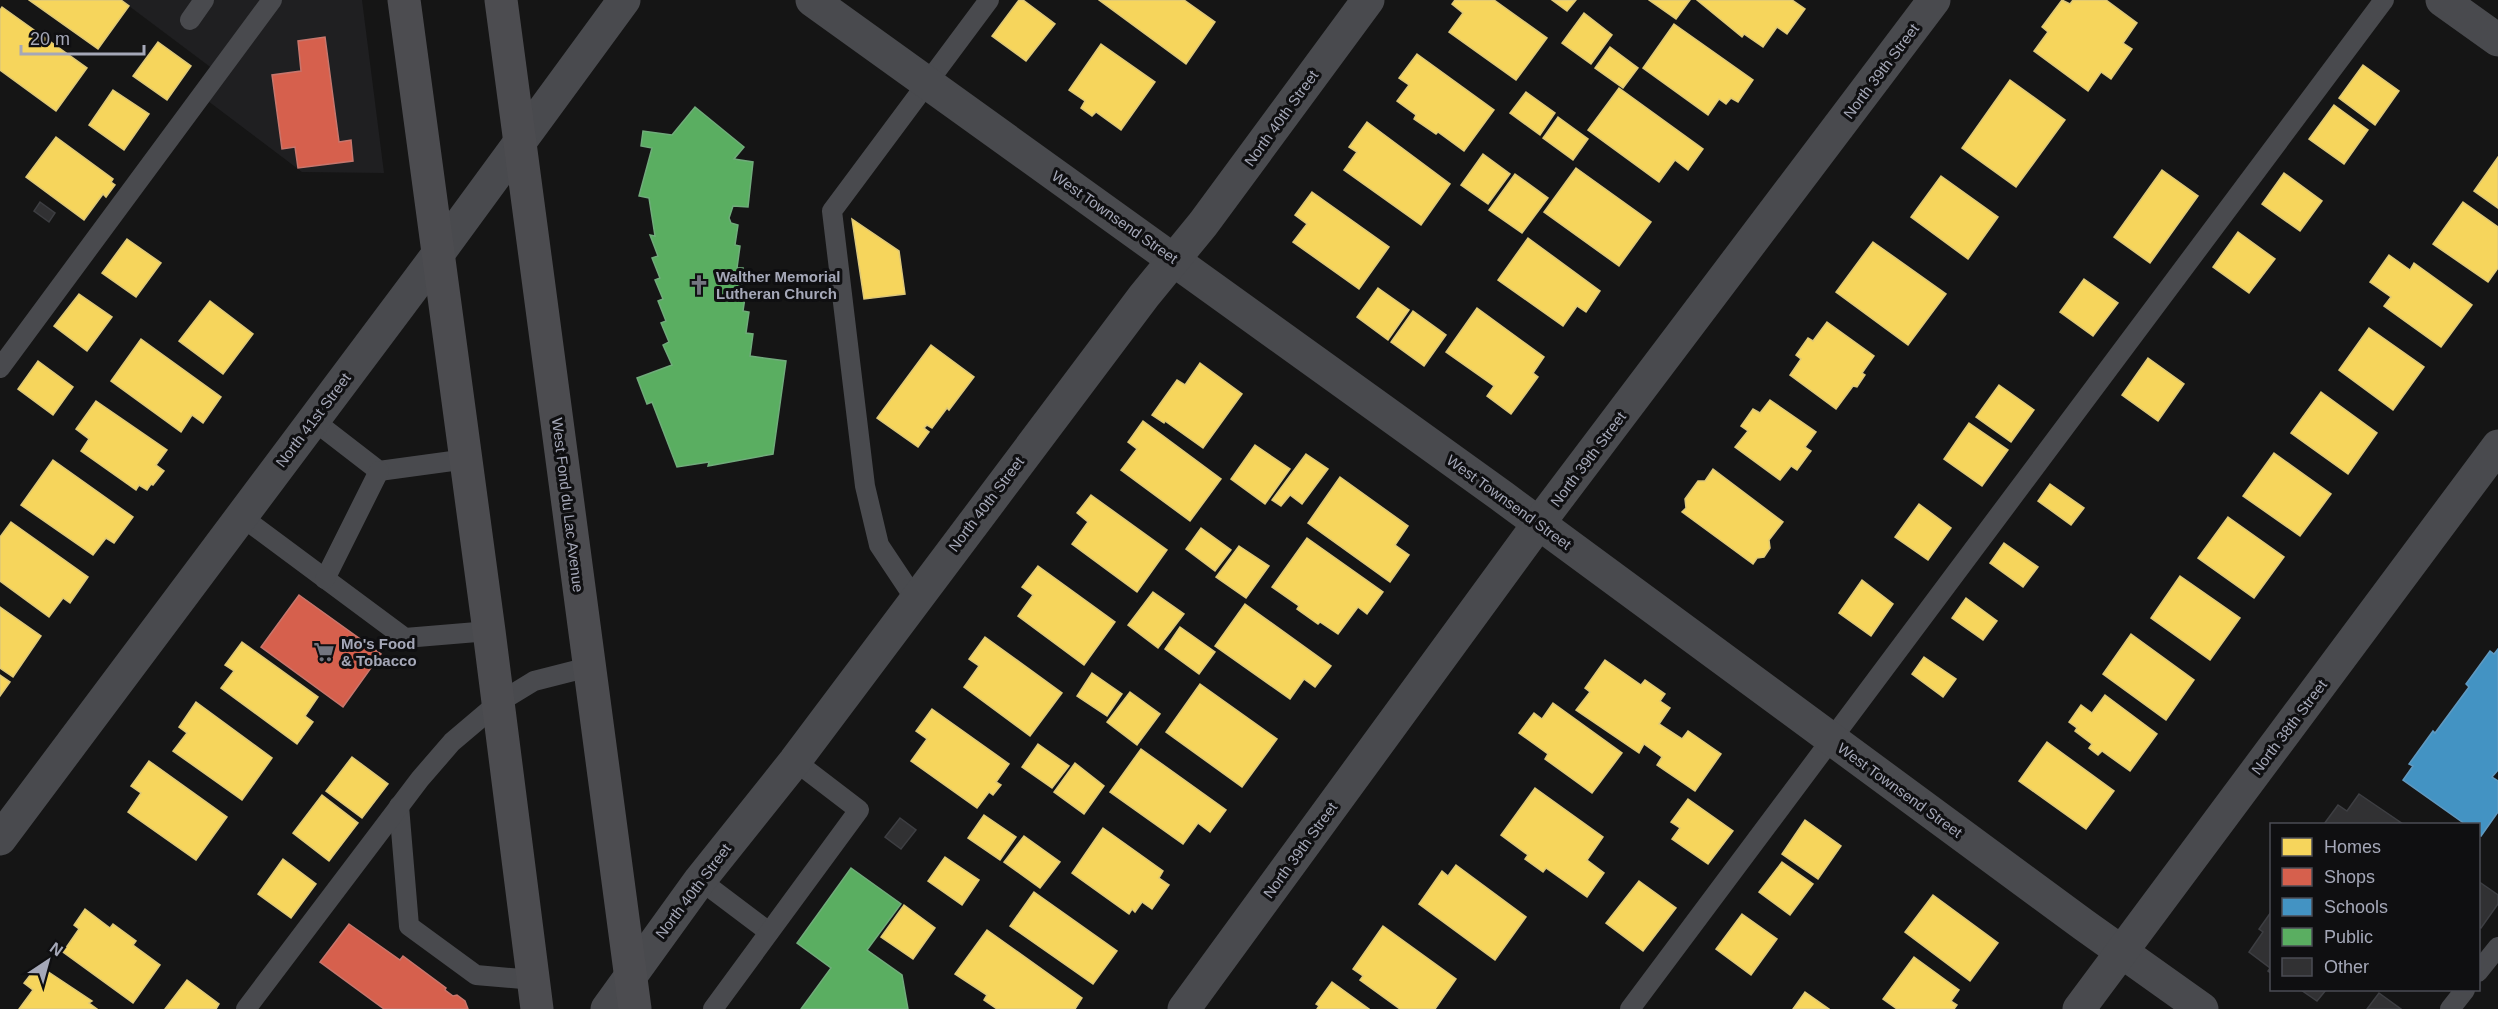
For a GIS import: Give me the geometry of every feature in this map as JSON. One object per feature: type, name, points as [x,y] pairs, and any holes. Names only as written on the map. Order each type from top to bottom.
[{"type":"main road","points":[[404,0],[489,630],[535,995]]},
{"type":"main road","name":"West Fond du Lac Avenue","points":[[501,0],[635,1009]]},
{"type":"street","name":"North 41st Street","points":[[0,839],[438,254],[624,0]]},
{"type":"street","name":"West Townsend Street","points":[[812,0],[1539,524],[2121,952],[2202,1009]]},
{"type":"street","name":"North 40th Street","points":[[607,1009],[700,880],[795,762],[915,599],[1173,259],[1203,224],[1368,0]]},
{"type":"street","name":"North 39th Street","points":[[1184,1009],[1539,524],[1934,0]]},
{"type":"street","points":[[2442,0],[2498,40]]},
{"type":"street","name":"North 38th Street","points":[[2079,1009],[2498,446]]},
{"type":"lane","points":[[190,20],[204,0]]},
{"type":"lane","points":[[0,368],[272,0]]},
{"type":"lane","points":[[915,599],[879,545],[865,486],[832,211],[989,0]]},
{"type":"lane","points":[[1630,1009],[1830,738],[2384,0]]},
{"type":"lane","points":[[313,420],[379,471],[466,459]]},
{"type":"lane","points":[[325,579],[379,471]]},
{"type":"lane","points":[[242,516],[405,638],[489,630]]},
{"type":"lane","points":[[246,1009],[399,806],[452,742],[498,703],[534,681],[589,667]]},
{"type":"lane","points":[[713,1009],[859,810],[795,762]]},
{"type":"lane","points":[[399,806],[409,926],[476,975],[535,995]]},
{"type":"lane","points":[[700,880],[769,932]]},
{"type":"lane","points":[[2480,970],[2498,947]]},
{"type":"lane","points":[[2450,1009],[2464,991]]},
{"type":"shaded area","points":[[121,0],[362,0],[384,173],[302,172],[208,101],[225,78]]},
{"type":"building: Homes","points":[[29,0],[121,0],[129,6],[98,49]]},
{"type":"building: Homes","points":[[1019,0],[1023,0],[1055,24],[1026,61],[992,36]]},
{"type":"building: Homes","points":[[1099,0],[1184,0],[1215,22],[1186,64]]},
{"type":"building: Homes","points":[[1455,0],[1494,0],[1547,38],[1516,80],[1449,32],[1463,13],[1452,4]]},
{"type":"building: Homes","points":[[1552,0],[1576,0],[1567,11]]},
{"type":"building: Homes","points":[[1649,0],[1690,0],[1676,19]]},
{"type":"building: Homes","points":[[1697,0],[1792,0],[1805,9],[1787,34],[1777,27],[1763,47],[1744,34],[1742,37]]},
{"type":"building: Homes","points":[[2062,0],[2070,4],[2073,0],[2106,0],[2137,23],[2123,43],[2132,49],[2111,79],[2101,72],[2088,91],[2034,51],[2048,32],[2042,27]]},
{"type":"building: Homes","points":[[2,7],[87,68],[56,111],[0,70],[0,10]]},
{"type":"building: Homes","points":[[1584,13],[1612,35],[1591,64],[1562,43]]},
{"type":"building: Homes","points":[[1674,24],[1753,80],[1738,102],[1731,98],[1726,104],[1719,99],[1708,115],[1643,68]]},
{"type":"building: Homes","points":[[158,42],[191,66],[167,100],[133,76]]},
{"type":"building: Homes","points":[[1101,44],[1155,82],[1121,130],[1096,112],[1092,116],[1081,108],[1085,101],[1069,90]]},
{"type":"building: Homes","points":[[1610,47],[1638,68],[1623,88],[1595,68]]},
{"type":"building: Homes","points":[[1417,54],[1494,110],[1464,151],[1438,132],[1436,134],[1414,119],[1416,115],[1397,101],[1409,85],[1399,78]]},
{"type":"building: Homes","points":[[2363,65],[2399,91],[2375,125],[2339,98]]},
{"type":"building: Homes","points":[[2010,80],[2065,120],[2016,187],[1962,148]]},
{"type":"building: Homes","points":[[1619,88],[1703,149],[1688,170],[1675,160],[1659,182],[1588,130]]},
{"type":"building: Homes","points":[[113,90],[149,114],[124,150],[89,125]]},
{"type":"building: Homes","points":[[1526,92],[1555,113],[1540,135],[1510,113]]},
{"type":"building: Homes","points":[[2334,105],[2368,130],[2344,164],[2309,139]]},
{"type":"building: Homes","points":[[1558,117],[1588,139],[1573,160],[1543,138]]},
{"type":"building: Homes","points":[[1367,122],[1450,184],[1421,225],[1344,170],[1357,152],[1349,147]]},
{"type":"building: Homes","points":[[56,137],[113,179],[111,182],[115,185],[106,197],[103,194],[84,220],[26,177]]},
{"type":"building: Homes","points":[[1483,154],[1510,174],[1488,204],[1461,185]]},
{"type":"building: Homes","points":[[2498,157],[2498,208],[2474,191]]},
{"type":"building: Homes","points":[[1576,168],[1651,222],[1619,266],[1544,212]]},
{"type":"building: Homes","points":[[2162,170],[2198,196],[2150,263],[2114,237]]},
{"type":"building: Homes","points":[[2284,173],[2322,201],[2300,231],[2262,204]]},
{"type":"building: Homes","points":[[1515,174],[1548,198],[1522,233],[1489,210]]},
{"type":"building: Homes","points":[[1941,176],[1998,217],[1968,259],[1911,217]]},
{"type":"building: Homes","points":[[1312,192],[1389,247],[1359,289],[1293,242],[1307,224],[1295,215]]},
{"type":"building: Homes","points":[[2463,202],[2498,227],[2498,268],[2488,282],[2433,244]]},
{"type":"building: Homes","points":[[852,219],[899,251],[905,294],[864,299]]},
{"type":"building: Homes","points":[[2238,232],[2275,259],[2249,293],[2213,267]]},
{"type":"building: Homes","points":[[1528,238],[1600,291],[1586,312],[1577,306],[1563,326],[1498,280]]},
{"type":"building: Homes","points":[[127,239],[161,263],[136,297],[102,273]]},
{"type":"building: Homes","points":[[1873,242],[1946,294],[1908,345],[1836,292]]},
{"type":"building: Homes","points":[[2389,255],[2410,270],[2414,263],[2472,305],[2441,347],[2384,306],[2391,297],[2370,282]]},
{"type":"building: Homes","points":[[2084,279],[2118,303],[2093,336],[2060,312]]},
{"type":"building: Homes","points":[[1378,288],[1409,310],[1388,340],[1357,317]]},
{"type":"building: Homes","points":[[79,294],[112,317],[87,351],[54,326]]},
{"type":"building: Homes","points":[[210,301],[253,334],[223,374],[179,341]]},
{"type":"building: Homes","points":[[1477,308],[1544,357],[1533,373],[1538,377],[1511,414],[1487,396],[1494,386],[1446,352]]},
{"type":"building: Homes","points":[[1413,311],[1446,335],[1424,366],[1391,342]]},
{"type":"building: Homes","points":[[1827,322],[1874,356],[1862,373],[1865,375],[1857,387],[1853,386],[1836,409],[1790,375],[1801,359],[1796,355],[1808,338],[1813,341]]},
{"type":"building: Homes","points":[[2369,328],[2424,367],[2393,410],[2339,370]]},
{"type":"building: Homes","points":[[141,339],[221,397],[203,423],[192,415],[181,432],[111,381]]},
{"type":"building: Homes","points":[[931,345],[974,377],[932,428],[927,425],[924,428],[929,432],[918,447],[877,418]]},
{"type":"building: Homes","points":[[2148,358],[2184,384],[2158,421],[2122,395]]},
{"type":"building: Homes","points":[[38,361],[73,387],[53,415],[18,389]]},
{"type":"building: Homes","points":[[1200,363],[1242,394],[1203,448],[1165,421],[1164,423],[1152,415],[1177,380],[1185,385]]},
{"type":"building: Homes","points":[[1999,385],[2034,410],[2011,442],[1976,417]]},
{"type":"building: Homes","points":[[2321,392],[2377,433],[2348,474],[2291,433]]},
{"type":"building: Homes","points":[[1770,400],[1816,432],[1805,447],[1811,451],[1797,470],[1791,466],[1780,480],[1735,447],[1748,431],[1741,426],[1753,409],[1760,413]]},
{"type":"building: Homes","points":[[96,401],[167,450],[156,465],[164,471],[147,490],[139,485],[136,490],[81,451],[89,439],[76,429]]},
{"type":"building: Homes","points":[[1143,421],[1221,479],[1190,521],[1121,470],[1137,449],[1128,442]]},
{"type":"building: Homes","points":[[1969,423],[2008,450],[1982,486],[1944,459]]},
{"type":"building: Homes","points":[[1255,445],[1290,469],[1265,504],[1231,479]]},
{"type":"building: Homes","points":[[2274,453],[2331,494],[2300,536],[2243,496]]},
{"type":"building: Homes","points":[[1306,454],[1328,469],[1302,504],[1290,495],[1281,506],[1272,500]]},
{"type":"building: Homes","points":[[53,460],[133,517],[114,543],[106,538],[93,555],[21,505]]},
{"type":"building: Homes","points":[[1713,469],[1783,522],[1769,540],[1770,548],[1764,557],[1757,558],[1753,564],[1682,512],[1686,508],[1685,499],[1698,481],[1705,481]]},
{"type":"building: Homes","points":[[1340,477],[1408,526],[1395,545],[1409,555],[1390,582],[1308,523]]},
{"type":"building: Homes","points":[[2050,484],[2084,508],[2071,525],[2038,501]]},
{"type":"building: Homes","points":[[1091,495],[1167,550],[1137,592],[1072,544],[1088,522],[1077,513]]},
{"type":"building: Homes","points":[[1919,504],[1951,528],[1928,560],[1895,537]]},
{"type":"building: Homes","points":[[2228,517],[2284,557],[2254,598],[2198,558]]},
{"type":"building: Homes","points":[[11,522],[88,577],[70,603],[63,598],[49,617],[0,581],[0,537]]},
{"type":"building: Homes","points":[[1201,528],[1231,550],[1215,571],[1186,549]]},
{"type":"building: Homes","points":[[1307,538],[1383,592],[1367,614],[1358,607],[1338,634],[1320,622],[1318,624],[1297,609],[1299,606],[1272,587]]},
{"type":"building: Homes","points":[[2004,543],[2038,567],[2023,587],[1990,563]]},
{"type":"building: Homes","points":[[1239,546],[1269,566],[1246,598],[1216,577]]},
{"type":"building: Homes","points":[[1038,566],[1115,622],[1084,665],[1018,616],[1033,595],[1022,587]]},
{"type":"building: Homes","points":[[2180,576],[2240,618],[2210,660],[2151,618]]},
{"type":"building: Homes","points":[[1862,580],[1893,604],[1871,636],[1839,613]]},
{"type":"building: Homes","points":[[1153,592],[1184,614],[1158,648],[1128,625]]},
{"type":"building: Homes","points":[[1966,598],[1997,621],[1983,640],[1952,618]]},
{"type":"building: Homes","points":[[1245,604],[1331,666],[1315,687],[1304,679],[1290,699],[1215,646]]},
{"type":"building: Homes","points":[[0,607],[41,636],[13,677],[0,668]]},
{"type":"building: Homes","points":[[1180,627],[1215,652],[1199,674],[1165,649]]},
{"type":"building: Homes","points":[[2131,634],[2194,680],[2166,720],[2103,674]]},
{"type":"building: Homes","points":[[985,637],[1062,693],[1030,736],[964,687],[979,666],[969,659]]},
{"type":"building: Homes","points":[[242,642],[318,697],[305,716],[313,722],[297,744],[221,688],[234,671],[225,665]]},
{"type":"building: Homes","points":[[1924,657],[1956,679],[1943,697],[1912,674]]},
{"type":"building: Homes","points":[[1605,660],[1641,685],[1645,680],[1665,694],[1660,701],[1670,708],[1659,724],[1682,739],[1688,731],[1721,754],[1695,791],[1657,765],[1662,757],[1644,744],[1639,753],[1576,710],[1590,692],[1585,688]]},
{"type":"building: Homes","points":[[1092,673],[1122,694],[1107,716],[1077,696]]},
{"type":"building: Homes","points":[[0,675],[10,682],[0,696]]},
{"type":"building: Homes","points":[[1200,684],[1277,739],[1242,787],[1166,732]]},
{"type":"building: Homes","points":[[1130,692],[1160,714],[1137,745],[1107,722]]},
{"type":"building: Homes","points":[[2105,695],[2157,734],[2130,771],[2102,751],[2098,755],[2089,748],[2092,744],[2075,731],[2077,728],[2069,722],[2081,705],[2092,713]]},
{"type":"building: Homes","points":[[196,702],[272,758],[242,800],[173,751],[187,733],[179,727]]},
{"type":"building: Homes","points":[[1553,703],[1622,753],[1592,793],[1545,759],[1548,754],[1519,733],[1534,713],[1542,719]]},
{"type":"building: Homes","points":[[932,709],[1009,764],[996,782],[1001,785],[993,795],[989,792],[977,808],[911,761],[927,739],[916,731]]},
{"type":"building: Homes","points":[[2047,742],[2114,791],[2086,829],[2019,781]]},
{"type":"building: Homes","points":[[1038,744],[1069,766],[1052,788],[1022,767]]},
{"type":"building: Homes","points":[[1141,749],[1226,810],[1210,832],[1198,823],[1183,844],[1110,792]]},
{"type":"building: Homes","points":[[352,757],[388,784],[362,818],[326,791]]},
{"type":"building: Homes","points":[[149,761],[227,817],[196,860],[128,812],[141,793],[131,786]]},
{"type":"building: Homes","points":[[1075,763],[1104,786],[1084,814],[1054,792]]},
{"type":"building: Homes","points":[[1535,788],[1603,837],[1587,860],[1604,873],[1587,897],[1546,868],[1543,872],[1525,859],[1528,855],[1501,835]]},
{"type":"building: Homes","points":[[322,795],[358,823],[329,861],[293,833]]},
{"type":"building: Homes","points":[[1688,799],[1733,831],[1708,864],[1672,839],[1680,828],[1671,822]]},
{"type":"building: Homes","points":[[984,815],[1016,837],[1000,860],[968,838]]},
{"type":"building: Homes","points":[[1805,820],[1841,846],[1818,879],[1782,854]]},
{"type":"building: Homes","points":[[1103,828],[1163,871],[1159,878],[1169,885],[1152,909],[1142,902],[1135,912],[1132,909],[1129,914],[1072,873]]},
{"type":"building: Homes","points":[[1024,836],[1060,862],[1040,888],[1004,862]]},
{"type":"building: Homes","points":[[945,857],[979,880],[962,905],[928,881]]},
{"type":"building: Homes","points":[[283,859],[316,884],[291,918],[258,894]]},
{"type":"building: Homes","points":[[1782,862],[1813,884],[1790,915],[1759,892]]},
{"type":"building: Homes","points":[[1456,865],[1526,917],[1495,960],[1419,904],[1442,871],[1448,876]]},
{"type":"building: Homes","points":[[1639,881],[1676,908],[1643,951],[1606,923]]},
{"type":"building: Homes","points":[[1034,892],[1117,951],[1093,984],[1010,926]]},
{"type":"building: Homes","points":[[1933,895],[1998,943],[1970,981],[1905,932]]},
{"type":"building: Homes","points":[[904,905],[935,928],[913,959],[881,937]]},
{"type":"building: Homes","points":[[85,909],[110,928],[113,924],[136,941],[133,945],[160,965],[133,1003],[63,952],[79,929],[74,925]]},
{"type":"building: Homes","points":[[1742,914],[1777,939],[1751,975],[1716,949]]},
{"type":"building: Homes","points":[[1383,926],[1456,979],[1435,1009],[1400,1009],[1360,980],[1363,976],[1353,969]]},
{"type":"building: Homes","points":[[987,930],[1082,998],[1075,1009],[997,1009],[984,1000],[987,995],[955,974]]},
{"type":"building: Homes","points":[[1914,957],[1959,990],[1951,1001],[1957,1005],[1954,1009],[1897,1009],[1883,999]]},
{"type":"building: Homes","points":[[38,965],[92,1001],[89,1003],[97,1009],[19,1009],[33,990],[24,983]]},
{"type":"building: Homes","points":[[187,980],[219,1004],[216,1009],[165,1009]]},
{"type":"building: Homes","points":[[1332,982],[1369,1009],[1317,1009],[1319,1006],[1316,1004]]},
{"type":"building: Homes","points":[[1805,992],[1829,1009],[1793,1009]]},
{"type":"building: Shops","points":[[325,37],[339,142],[351,140],[353,161],[298,168],[295,147],[282,149],[272,75],[301,71],[298,41]]},
{"type":"building: Shops","points":[[299,595],[381,654],[343,707],[261,647]]},
{"type":"building: Shops","points":[[349,924],[400,960],[403,956],[446,988],[445,990],[453,996],[457,995],[465,1001],[468,1009],[384,1009],[320,962]]},
{"type":"building: Schools","points":[[2498,649],[2498,770],[2492,777],[2498,781],[2498,812],[2481,836],[2480,823],[2464,823],[2403,780],[2413,766],[2409,764],[2469,687],[2466,684],[2490,651],[2494,654]]},
{"type":"building: Public","name":"Walther Memorial Lutheran Church","points":[[695,107],[744,147],[734,159],[753,162],[748,207],[733,206],[729,218],[731,223],[738,225],[735,245],[740,246],[737,268],[743,268],[741,290],[746,291],[743,311],[749,312],[746,333],[753,334],[750,356],[786,361],[773,454],[708,466],[709,462],[677,467],[652,402],[647,404],[637,378],[672,365],[663,345],[669,342],[661,323],[666,321],[658,301],[663,299],[655,280],[660,278],[652,258],[658,256],[650,235],[655,236],[649,198],[639,196],[652,148],[641,146],[643,131],[672,135]]},
{"type":"building: Public","points":[[851,868],[901,904],[867,950],[902,975],[908,1009],[801,1009],[831,968],[797,943]]},
{"type":"building: Other","points":[[40,202],[55,213],[49,222],[34,211]]},
{"type":"building: Other","points":[[2359,794],[2402,823],[2325,823],[2338,805],[2347,811]]},
{"type":"building: Other","points":[[900,818],[916,830],[901,849],[885,837]]},
{"type":"building: Other","points":[[2480,882],[2498,895],[2498,904],[2481,928]]},
{"type":"building: Other","points":[[2270,913],[2270,968],[2249,952],[2263,932],[2259,929]]},
{"type":"building: Other","points":[[2302,991],[2325,991],[2317,1001]]},
{"type":"building: Other","points":[[2379,993],[2401,1009],[2367,1009]]},
{"type":"place","name":"Walther Memorial Lutheran Church","points":[[699,285]]},
{"type":"place","name":"Mo's Food & Tobacco","points":[[324,652]]}]
